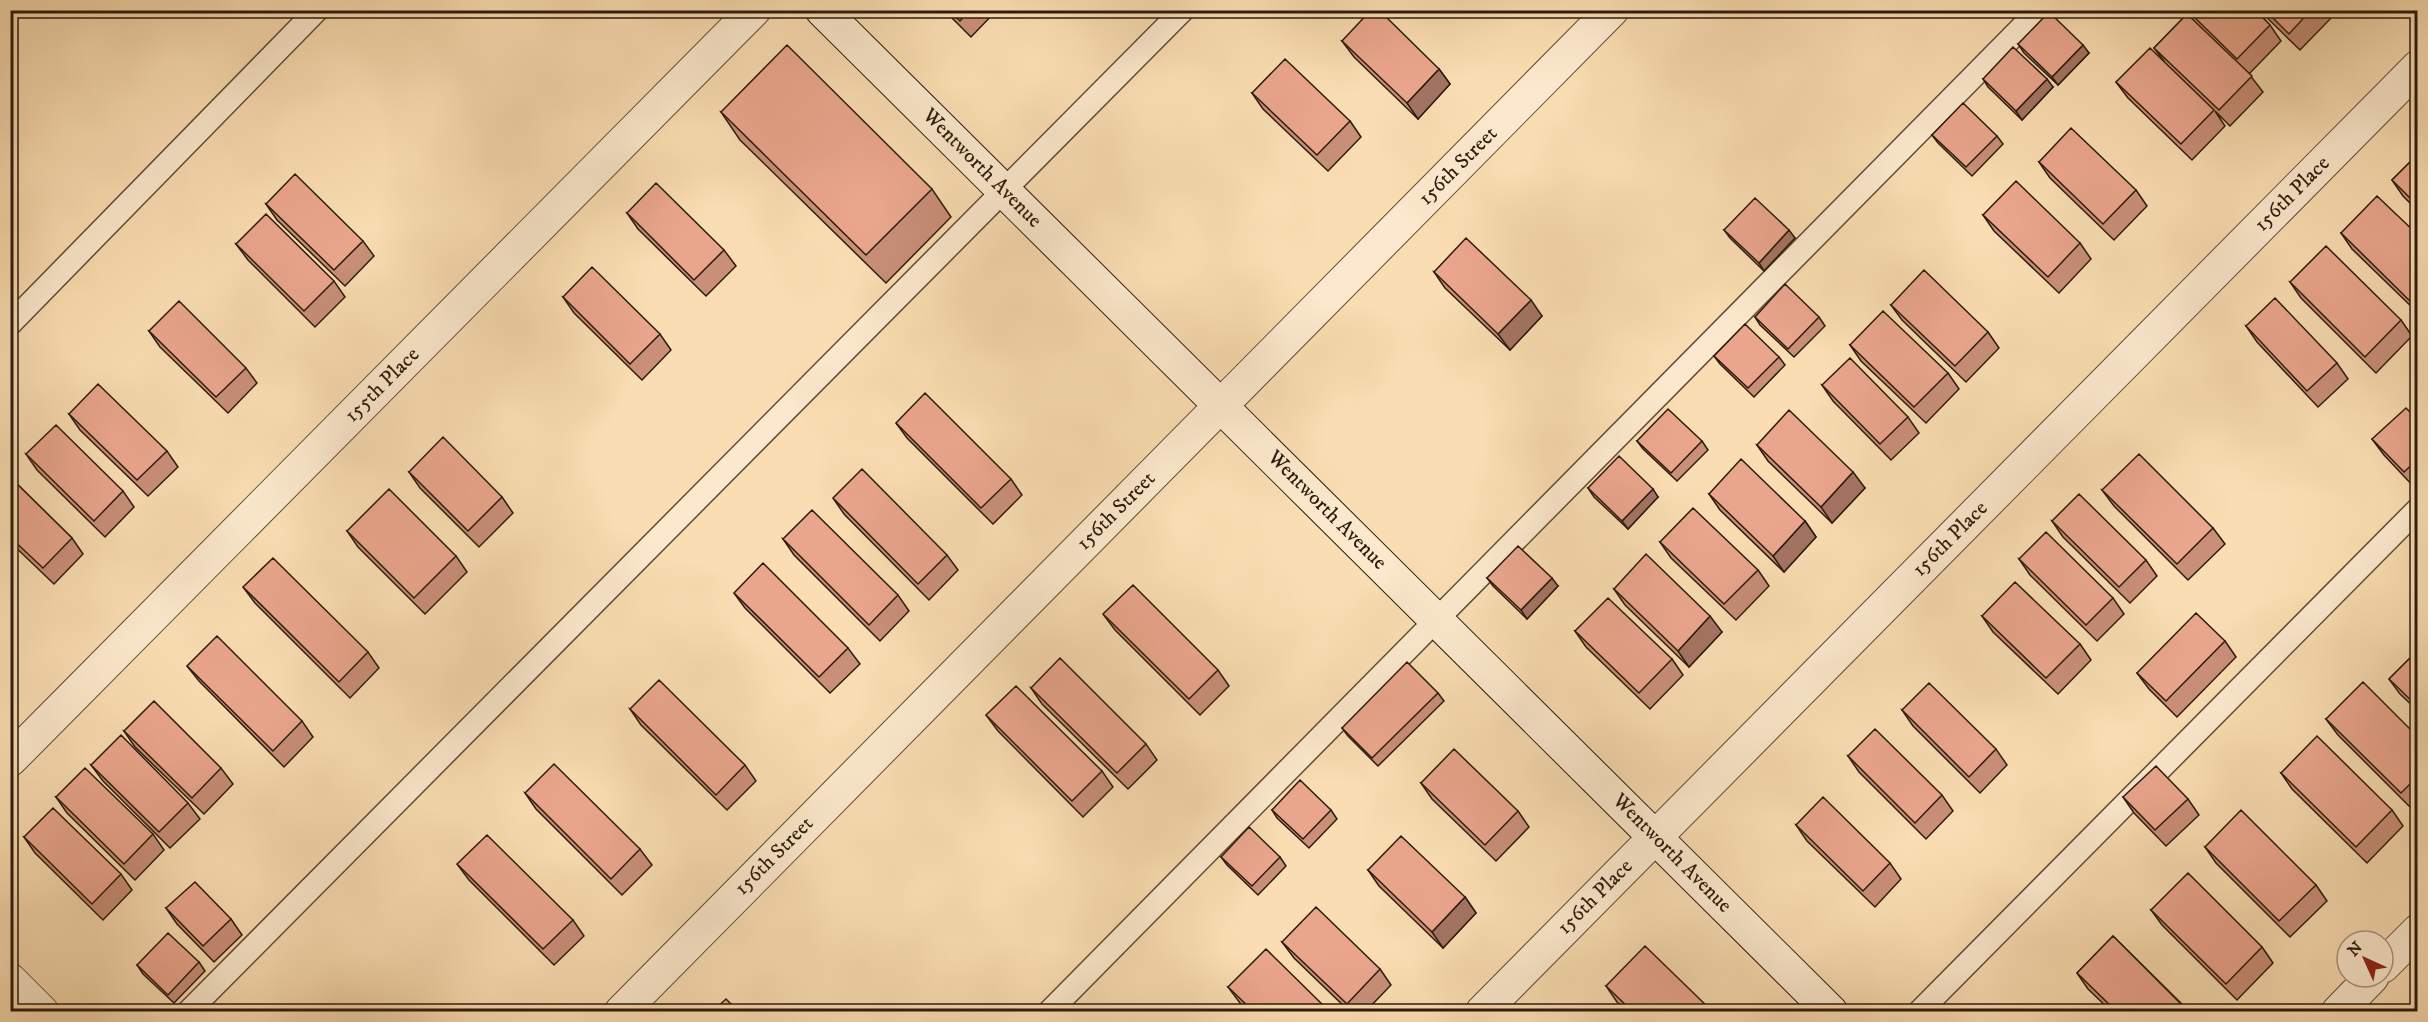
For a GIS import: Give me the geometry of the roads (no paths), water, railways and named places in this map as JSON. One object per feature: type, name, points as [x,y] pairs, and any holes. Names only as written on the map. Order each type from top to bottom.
[{"type":"street","name":"155th Place","points":[[10,760],[754,10]]},
{"type":"street","name":"Wentworth Avenue","points":[[822,10],[1831,1011]]},
{"type":"street","name":"156th Street","points":[[621,1011],[1612,10]]},
{"type":"street","name":"156th Place","points":[[1482,1011],[2418,67]]},
{"type":"street","points":[[2395,954],[2418,931]]},
{"type":"street","points":[[10,980],[42,1011]]},
{"type":"street","points":[[2338,1011],[2360,989]]},
{"type":"lane","points":[[10,324],[317,10]]},
{"type":"lane","points":[[188,1011],[1183,10]]},
{"type":"lane","points":[[1049,1011],[2039,10]]},
{"type":"lane","points":[[1919,1011],[2418,509]]}]
